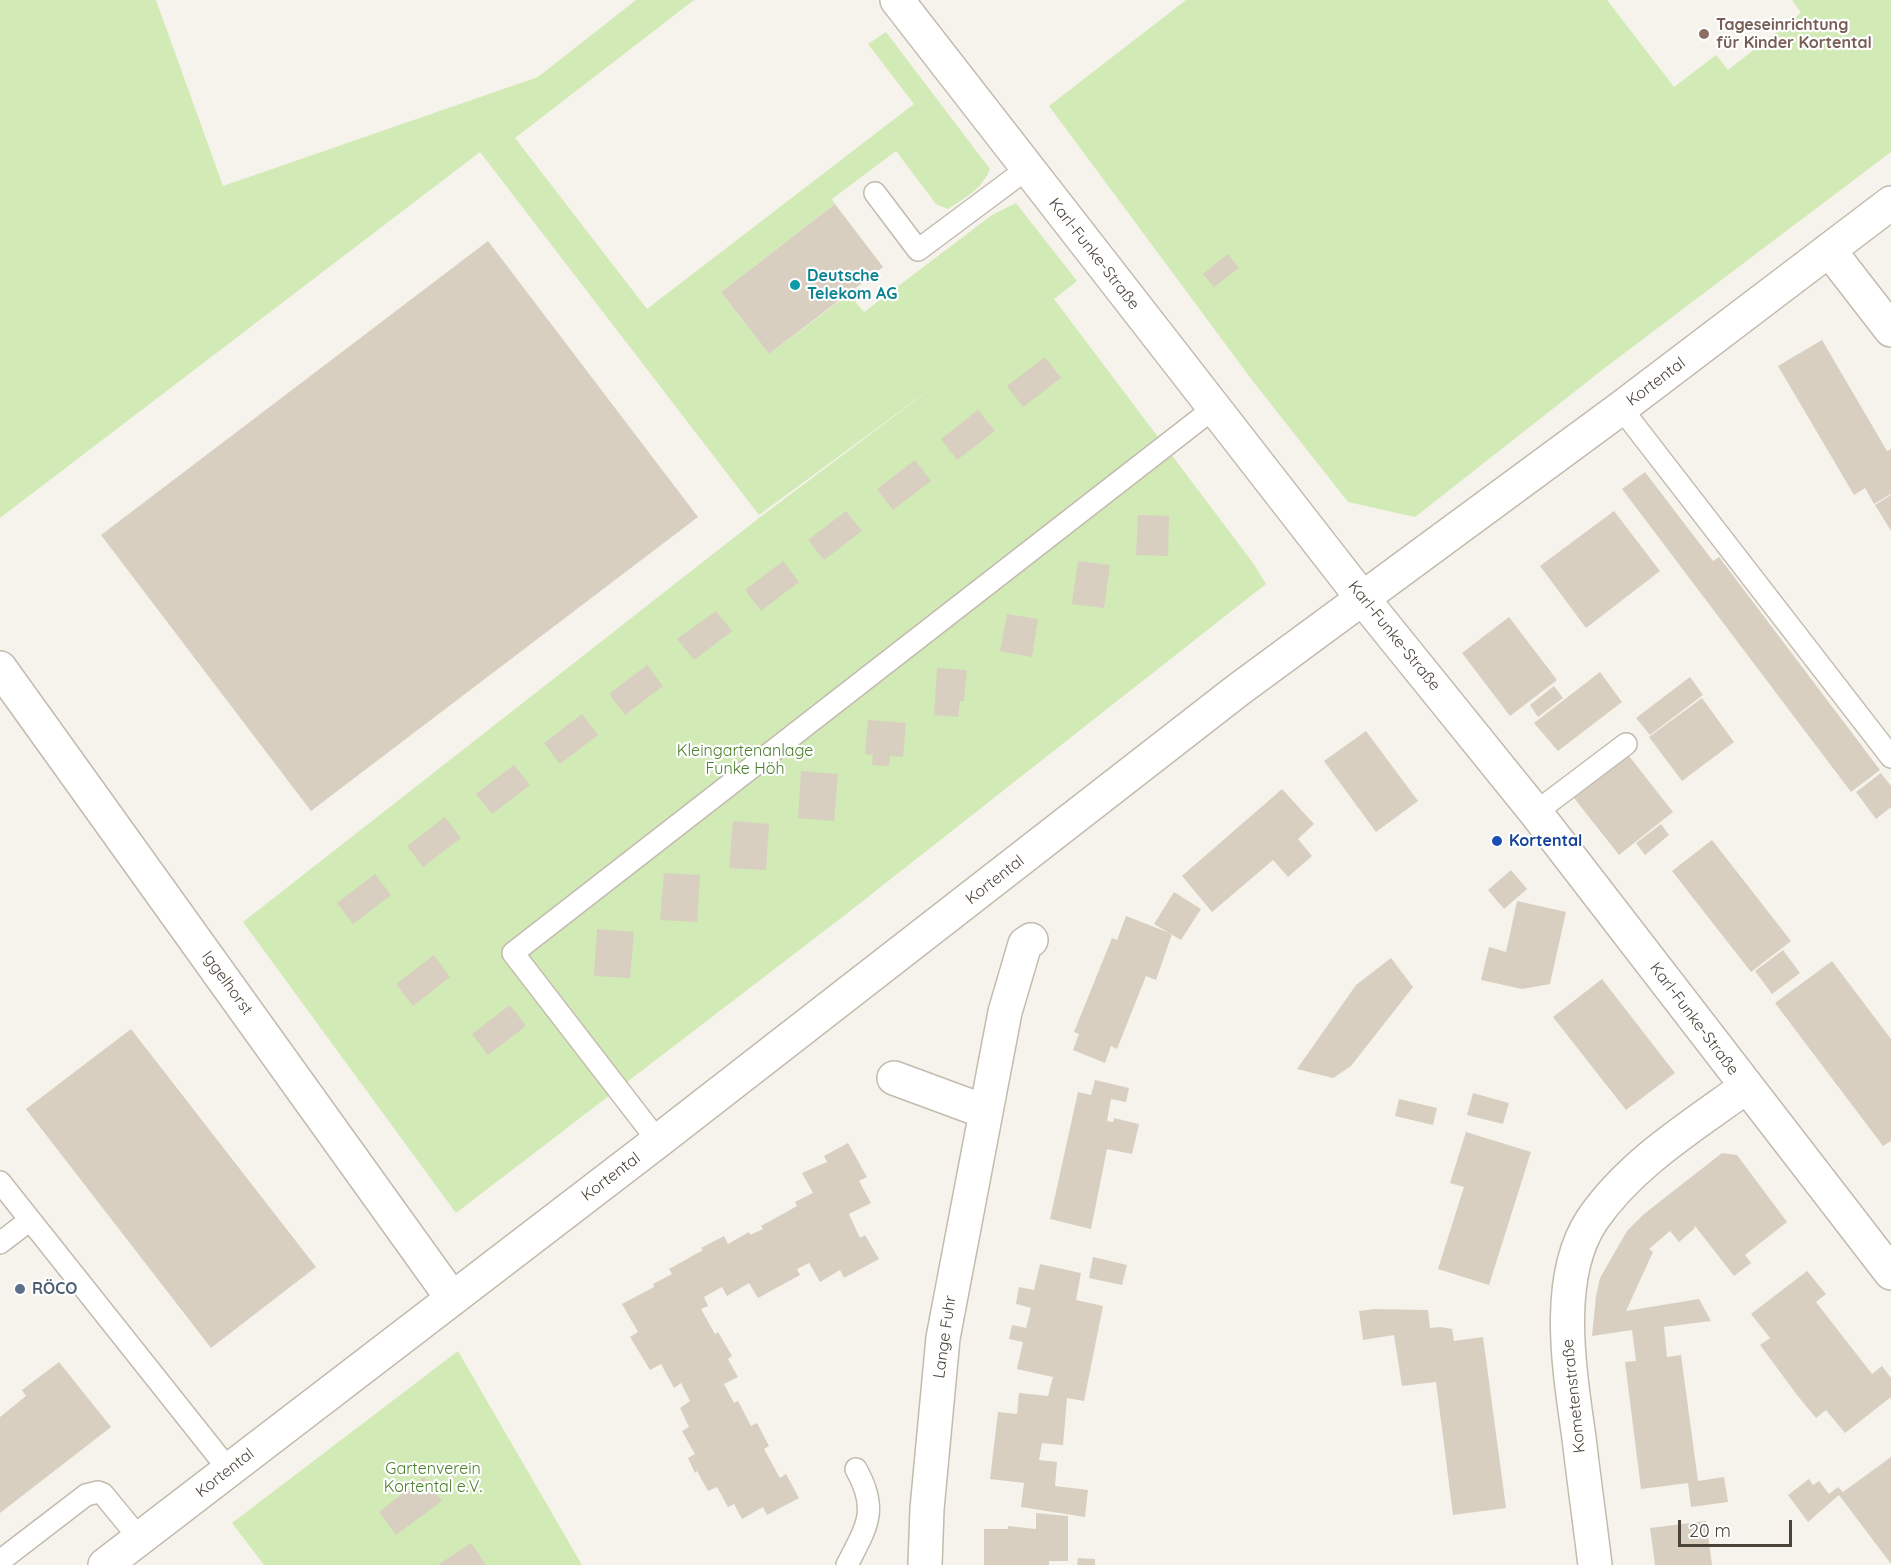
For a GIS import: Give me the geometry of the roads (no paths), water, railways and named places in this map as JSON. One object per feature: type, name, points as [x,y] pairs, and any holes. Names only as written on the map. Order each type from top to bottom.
[{"type":"street","name":"Karl-Funke-Straße","points":[[897,0],[1363,599],[1536,812],[1891,1273]]},
{"type":"street","name":"Kortental","points":[[105,1565],[657,1141],[1238,690],[1621,408],[1891,203]]},
{"type":"street","points":[[1829,250],[1891,330]]},
{"type":"street","name":"Iggelhorst","points":[[0,668],[452,1298]]},
{"type":"street","name":"Lange Fuhr","points":[[925,1565],[927,1509],[943,1338],[1005,1012],[1025,944],[1031,940]]},
{"type":"street","points":[[894,1078],[986,1112]]},
{"type":"street","name":"Kometenstraße","points":[[1595,1565],[1567,1338],[1572,1265],[1591,1222],[1614,1191],[1653,1155],[1746,1087]]},
{"type":"lane","points":[[875,193],[918,250],[1028,168]]},
{"type":"lane","points":[[657,1141],[513,953],[1215,408]]},
{"type":"lane","points":[[1621,408],[1891,757]]},
{"type":"lane","points":[[1536,812],[1626,744]]},
{"type":"lane","points":[[0,1182],[229,1470]]},
{"type":"lane","points":[[0,1243],[30,1220]]},
{"type":"lane","points":[[848,1565],[868,1519],[869,1500],[856,1469]]},
{"type":"lane","points":[[0,1561],[86,1495],[98,1492],[103,1494],[140,1539]]},
{"type":"place","name":"Tageseinrichtung für Kinder Kortental","points":[[1704,34]]},
{"type":"place","name":"Deutsche Telekom AG","points":[[795,285]]},
{"type":"place","name":"Kortental","points":[[1497,841]]},
{"type":"place","name":"RÖCO","points":[[20,1289]]},
{"type":"park label","name":"Kleingartenanlage Funke Höh","points":[[745,760]]},
{"type":"park label","name":"Gartenverein Kortental e.V.","points":[[433,1478]]}]
